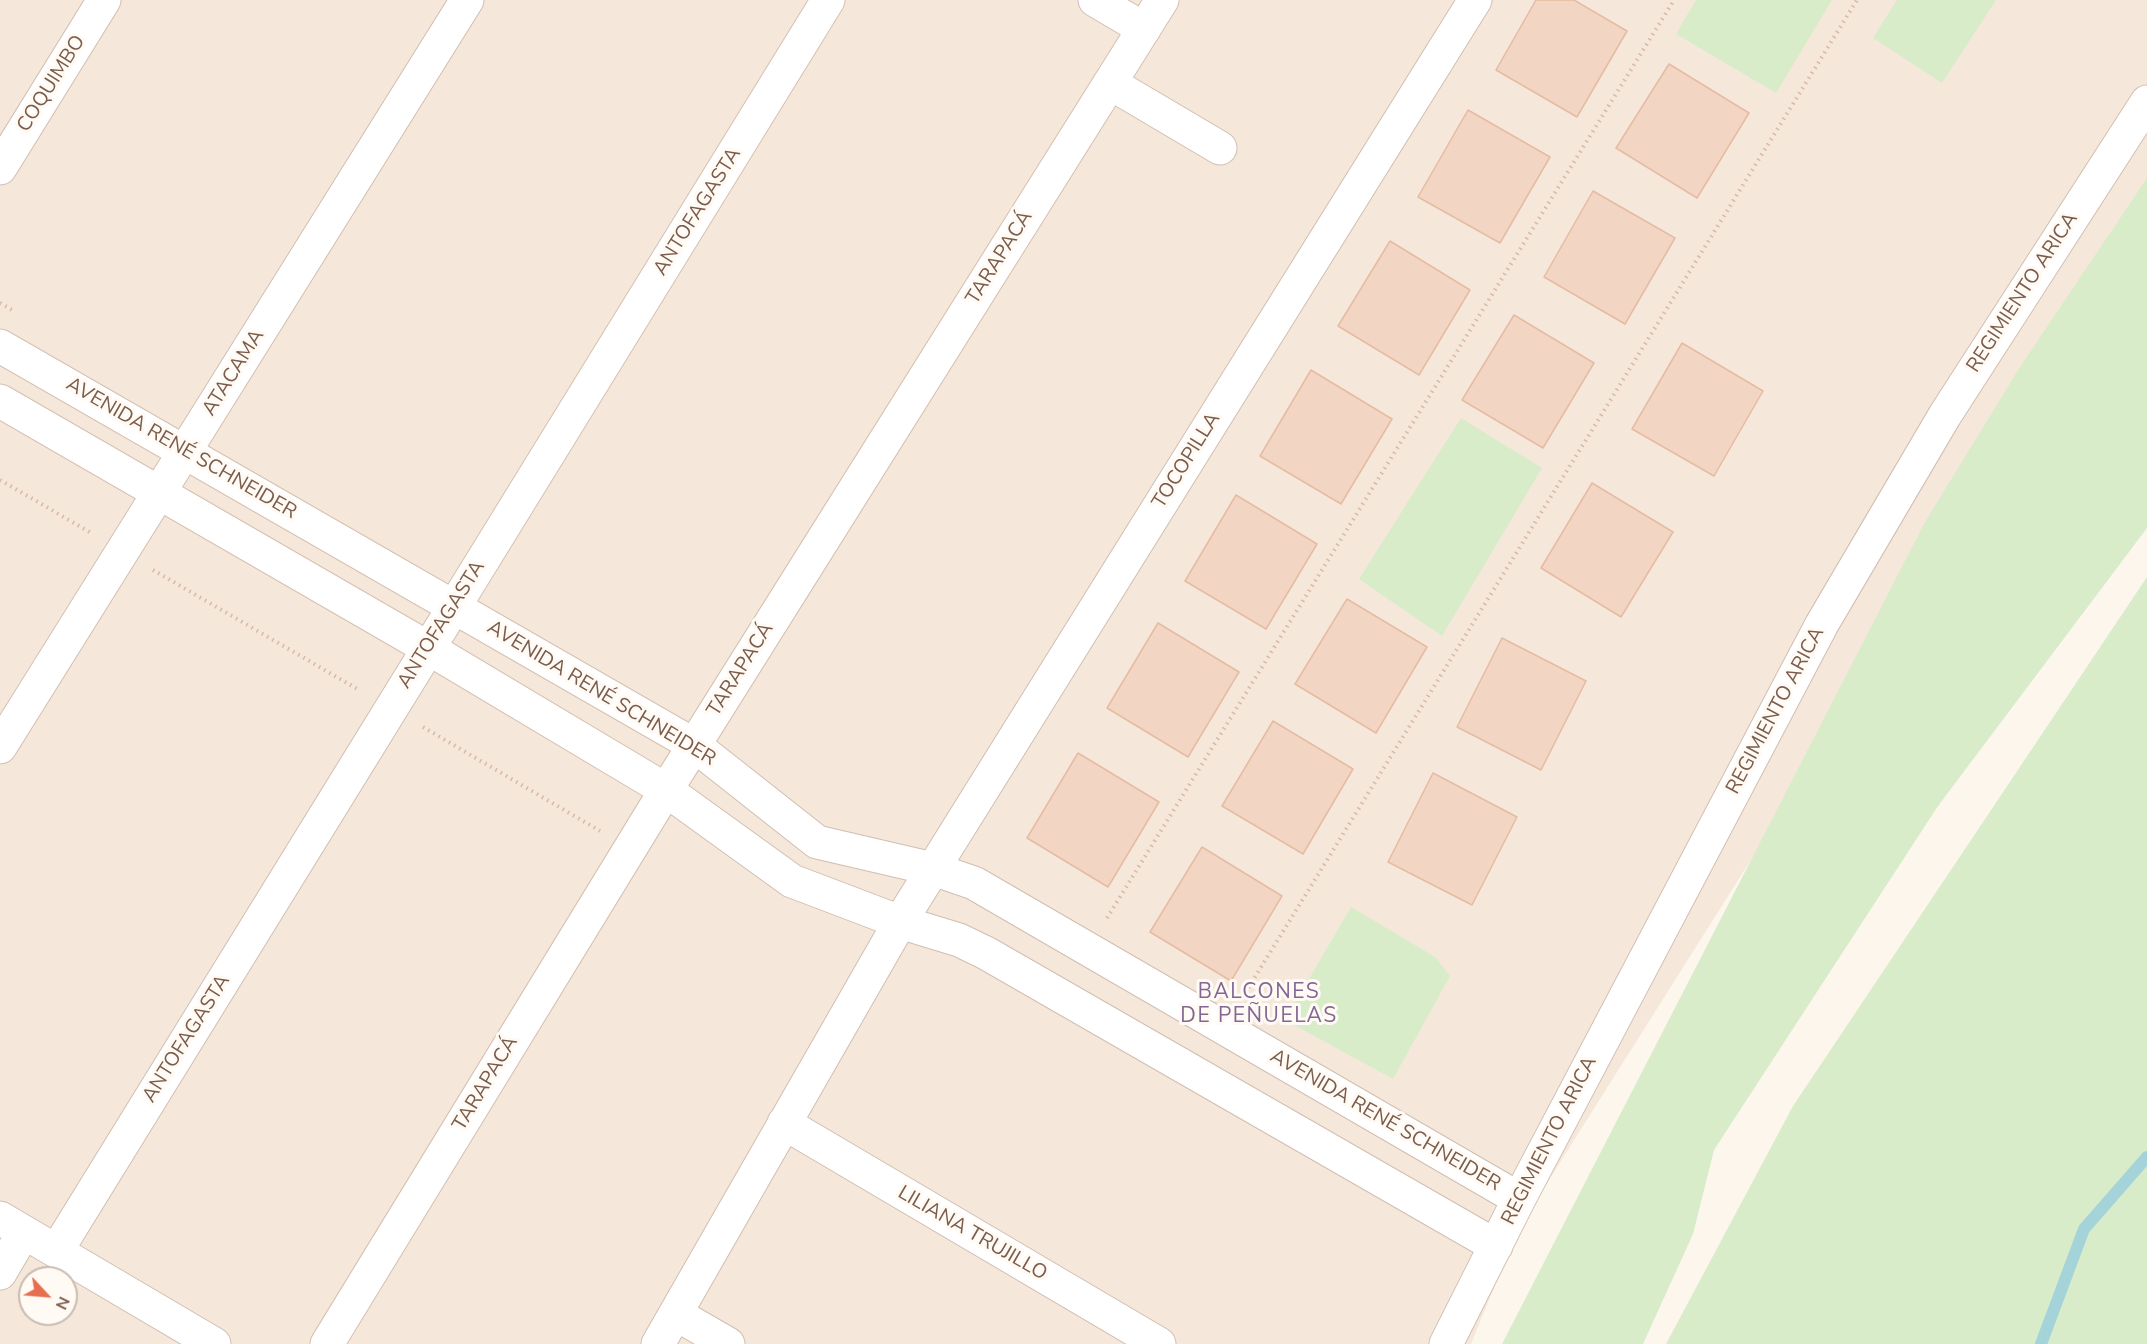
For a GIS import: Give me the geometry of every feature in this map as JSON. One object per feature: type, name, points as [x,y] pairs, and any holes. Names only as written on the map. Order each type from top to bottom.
[{"type":"street","name":"COQUIMBO","points":[[0,168],[104,0]]},
{"type":"street","name":"ATACAMA","points":[[0,747],[467,0]]},
{"type":"street","name":"ANTOFAGASTA","points":[[57,1251],[828,0]]},
{"type":"street","points":[[1095,0],[1144,29]]},
{"type":"street","name":"TARAPACÁ","points":[[327,1344],[666,790],[1162,0]]},
{"type":"street","name":"TOCOPILLA","points":[[658,1344],[900,922],[1475,0]]},
{"type":"street","points":[[1110,83],[1220,148]]},
{"type":"street","name":"REGIMIENTO ARICA","points":[[1446,1344],[1519,1199],[1822,624],[1945,415],[2147,102]]},
{"type":"street","name":"AVENIDA RENÉ SCHNEIDER","points":[[0,346],[694,746],[817,842],[933,869],[974,883],[1519,1199]]},
{"type":"street","points":[[0,401],[428,648],[666,790],[792,881],[900,922],[959,940],[986,953],[1496,1246]]},
{"type":"street","name":"LILIANA TRUJILLO","points":[[784,1123],[1159,1344]]},
{"type":"street","points":[[0,1273],[12,1225],[214,1344]]},
{"type":"street","points":[[676,1314],[728,1344]]},
{"type":"path","points":[[1089,948],[1674,0]]},
{"type":"path","points":[[1224,1027],[1857,0]]},
{"type":"path","points":[[0,480],[630,848]]},
{"type":"shaded area","points":[[0,0],[2147,0],[2147,232],[1518,1229],[1471,1344],[0,1344]]},
{"type":"green space","points":[[1696,0],[1832,0],[1776,93],[1676,34]]},
{"type":"green space","points":[[1897,0],[1996,0],[1942,83],[1873,38]]},
{"type":"green space","points":[[2147,178],[2147,528],[1938,806],[1714,1150],[1693,1234],[1643,1344],[1502,1344],[1925,522],[2020,367]]},
{"type":"green space","points":[[1461,418],[1542,468],[1442,636],[1359,579]]},
{"type":"green space","points":[[2147,577],[2147,1344],[1666,1344],[1793,1106]]},
{"type":"green space","points":[[1351,907],[1435,957],[1450,976],[1393,1079],[1285,1020]]},
{"type":"building","points":[[1536,0],[1574,0],[1627,31],[1577,117],[1496,70]]},
{"type":"building","points":[[1669,64],[1749,113],[1697,198],[1616,148]]},
{"type":"building","points":[[1468,110],[1550,157],[1500,243],[1418,197]]},
{"type":"building","points":[[1593,191],[1675,238],[1625,324],[1544,277]]},
{"type":"building","points":[[1390,241],[1470,290],[1419,375],[1338,326]]},
{"type":"building","points":[[1514,315],[1594,363],[1543,448],[1462,400]]},
{"type":"building","points":[[1682,343],[1763,391],[1714,476],[1632,429]]},
{"type":"building","points":[[1311,370],[1392,419],[1341,504],[1260,456]]},
{"type":"building","points":[[1592,483],[1673,532],[1621,617],[1541,568]]},
{"type":"building","points":[[1236,495],[1317,544],[1266,629],[1185,581]]},
{"type":"building","points":[[1347,599],[1427,647],[1376,733],[1295,684]]},
{"type":"building","points":[[1158,623],[1239,672],[1188,757],[1107,708]]},
{"type":"building","points":[[1502,638],[1586,681],[1541,770],[1457,727]]},
{"type":"building","points":[[1273,721],[1353,769],[1303,854],[1222,806]]},
{"type":"building","points":[[1078,753],[1159,802],[1108,887],[1027,838]]},
{"type":"building","points":[[1433,773],[1517,817],[1472,905],[1388,862]]},
{"type":"building","points":[[1202,847],[1282,896],[1231,981],[1150,932]]},
{"type":"waterway","points":[[2041,1344],[2084,1229],[2147,1157]]},
{"type":"district","name":"BALCONES DE PEÑUELAS","points":[[1259,1005]]}]
